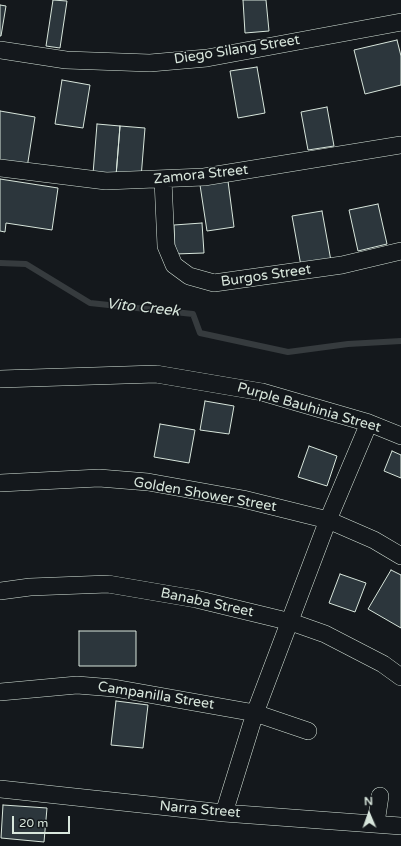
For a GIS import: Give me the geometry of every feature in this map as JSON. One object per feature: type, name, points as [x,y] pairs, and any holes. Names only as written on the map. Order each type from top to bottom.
[{"type":"street","name":"Diego Silang Street","points":[[0,50],[66,60],[150,63],[207,58],[401,22]]},
{"type":"street","name":"Zamora Street","points":[[0,168],[106,181],[204,178],[401,145]]},
{"type":"street","name":"Burgos Street","points":[[163,180],[166,246],[174,265],[189,276],[214,283],[342,265],[401,252]]},
{"type":"street","name":"Purple Bauhinia Street","points":[[0,379],[156,374],[262,392],[369,423],[401,436]]},
{"type":"street","points":[[224,812],[255,713],[291,622],[328,520],[369,423]]},
{"type":"street","name":"Golden Shower Street","points":[[0,483],[99,478],[148,482],[243,499],[328,520],[374,540],[401,556]]},
{"type":"street","name":"Banaba Street","points":[[0,591],[30,587],[108,584],[196,599],[291,622],[325,634],[383,664],[401,677]]},
{"type":"street","name":"Campanilla Street","points":[[0,692],[77,685],[114,688],[255,713],[308,731]]},
{"type":"street","name":"Narra Street","points":[[0,789],[224,812],[401,826]]},
{"type":"street","points":[[376,823],[380,796]]},
{"type":"building","points":[[53,0],[67,1],[60,48],[46,46]]},
{"type":"building","points":[[243,0],[266,0],[269,31],[245,33]]},
{"type":"building","points":[[0,5],[6,6],[1,36],[0,36]]},
{"type":"building","points":[[397,40],[401,56],[401,85],[365,94],[354,50]]},
{"type":"building","points":[[257,67],[265,113],[238,118],[230,71]]},
{"type":"building","points":[[62,80],[90,85],[83,128],[55,124]]},
{"type":"building","points":[[327,107],[334,146],[308,150],[301,112]]},
{"type":"building","points":[[0,111],[35,117],[27,168],[0,163]]},
{"type":"building","points":[[97,124],[120,126],[116,176],[93,174]]},
{"type":"building","points":[[120,126],[145,128],[141,178],[116,176]]},
{"type":"building","points":[[0,179],[58,188],[52,230],[6,223],[5,232],[0,231]]},
{"type":"building","points":[[228,181],[234,227],[207,231],[200,185]]},
{"type":"building","points":[[378,204],[387,244],[358,251],[349,210]]},
{"type":"building","points":[[322,211],[331,261],[301,266],[292,216]]},
{"type":"building","points":[[202,223],[204,253],[175,254],[174,225]]},
{"type":"building","points":[[205,401],[234,406],[229,434],[200,430]]},
{"type":"building","points":[[160,424],[195,430],[189,463],[154,457]]},
{"type":"building","points":[[309,446],[337,456],[327,486],[298,477]]},
{"type":"building","points":[[392,451],[401,455],[401,478],[384,471]]},
{"type":"building","points":[[391,570],[401,575],[401,628],[368,609]]},
{"type":"building","points":[[340,574],[366,583],[355,612],[329,603]]},
{"type":"building","points":[[79,631],[136,631],[136,666],[79,666]]},
{"type":"building","points":[[116,701],[148,705],[143,748],[111,745]]},
{"type":"building","points":[[3,805],[47,808],[44,842],[1,838]]},
{"type":"waterway","name":"Vito Creek","points":[[0,263],[26,264],[90,303],[193,314],[200,333],[288,352],[348,344],[401,341]]}]
